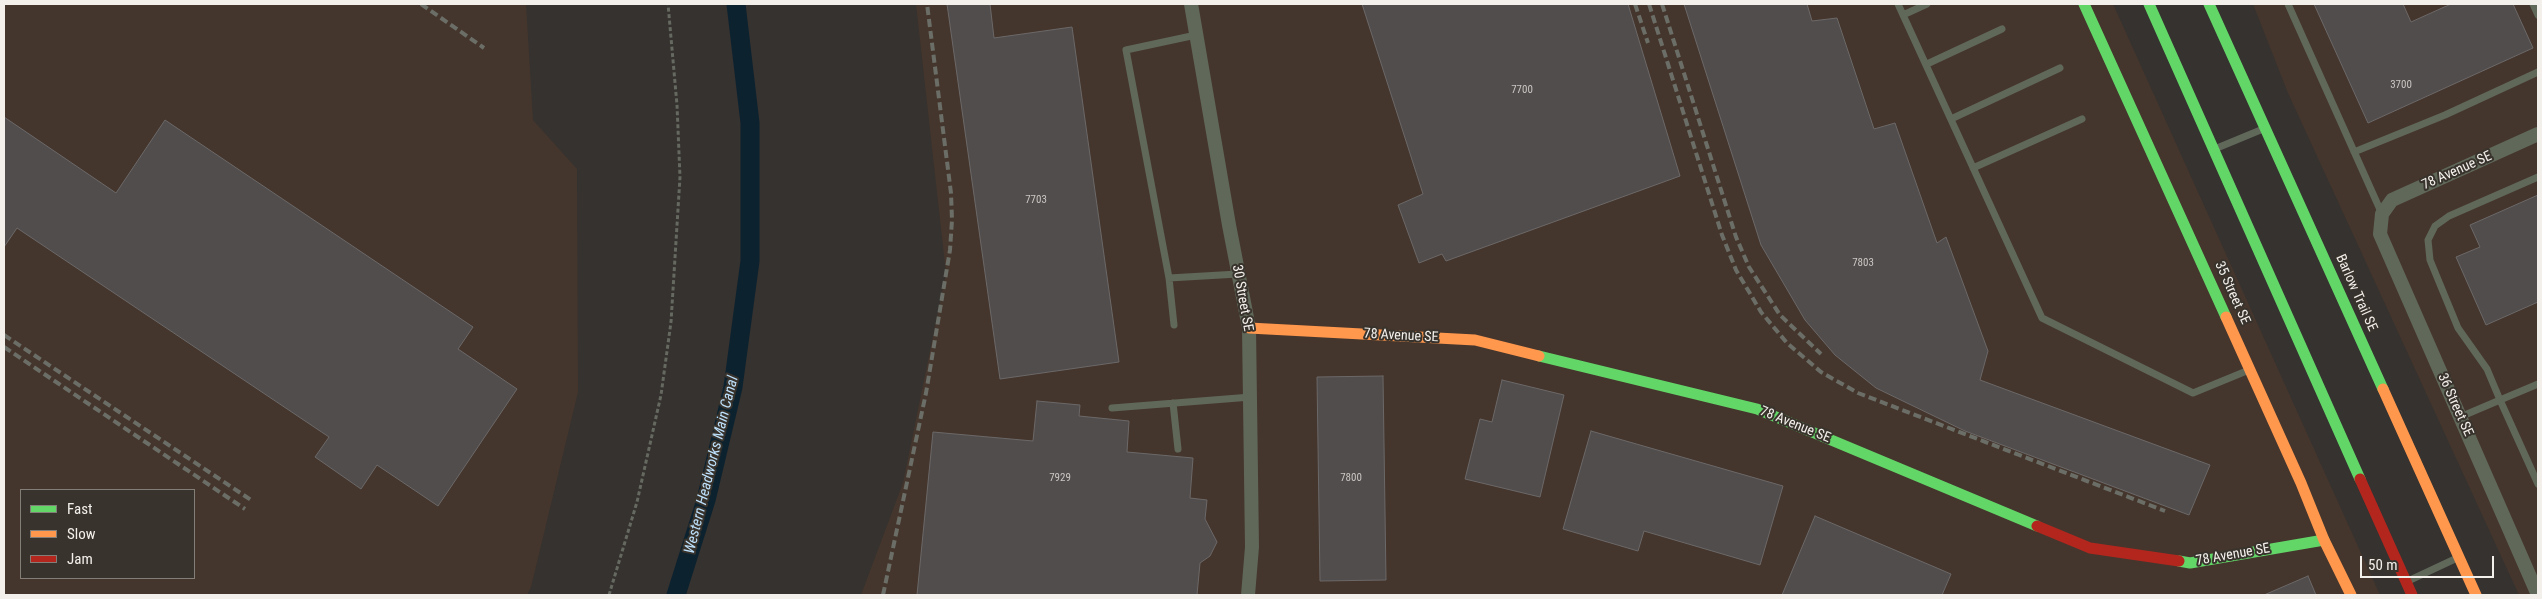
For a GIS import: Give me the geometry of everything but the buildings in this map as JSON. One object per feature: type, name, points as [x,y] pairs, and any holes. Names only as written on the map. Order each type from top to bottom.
[{"type":"street","name":"30 Street SE","points":[[1191,4],[1249,328],[1252,548],[1248,595]]},
{"type":"street","name":"35 Street SE","points":[[2084,4],[2250,370],[2324,540],[2351,595]]},
{"type":"street","points":[[2149,4],[2412,595]]},
{"type":"street","name":"Barlow Trail SE","points":[[2209,4],[2476,595]]},
{"type":"street","name":"78 Avenue SE","points":[[2382,214],[2392,200],[2538,134]]},
{"type":"street","name":"36 Street SE","points":[[2382,214],[2380,234],[2538,595]]},
{"type":"street","name":"78 Avenue SE","points":[[1249,328],[1475,340],[1757,409],[2090,548],[2190,563],[2324,540]]},
{"type":"lane","points":[[1898,4],[2042,318],[2193,393],[2250,370]]},
{"type":"lane","points":[[1903,15],[1927,4]]},
{"type":"lane","points":[[2288,4],[2382,214]]},
{"type":"lane","points":[[2533,4],[2538,15]]},
{"type":"lane","points":[[1927,64],[2002,30]]},
{"type":"lane","points":[[1174,325],[1169,278],[1126,50],[1196,35]]},
{"type":"lane","points":[[1951,118],[2060,68]]},
{"type":"lane","points":[[2354,152],[2446,115],[2538,72]]},
{"type":"lane","points":[[1973,168],[2082,119]]},
{"type":"lane","points":[[2215,150],[2265,128]]},
{"type":"lane","points":[[2538,177],[2449,216],[2435,226],[2428,240],[2430,260],[2458,328],[2487,369],[2538,484]]},
{"type":"lane","points":[[1169,278],[1238,274]]},
{"type":"lane","points":[[2460,417],[2538,384]]},
{"type":"lane","points":[[1112,408],[1251,397]]},
{"type":"lane","points":[[1173,403],[1178,449]]},
{"type":"lane","points":[[2406,582],[2459,558]]},
{"type":"path","points":[[609,595],[637,502],[661,395],[671,322],[680,177],[677,105],[668,4]]},
{"type":"shaded area","points":[[4,4],[526,4],[533,120],[577,169],[578,392],[531,587],[527,595],[4,595]]},
{"type":"shaded area","points":[[916,4],[2113,4],[2380,595],[861,595],[903,483],[946,273]]},
{"type":"shaded area","points":[[2253,4],[2538,4],[2538,595],[2519,595],[2288,93]]},
{"type":"waterway","name":"Western Headworks Main Canal","points":[[676,595],[706,500],[733,387],[750,261],[750,123],[736,4]]},
{"type":"railway","points":[[421,4],[484,48]]},
{"type":"railway","points":[[883,595],[926,393],[950,250],[951,193],[927,4]]},
{"type":"railway","points":[[1635,4],[1648,43]]},
{"type":"railway","points":[[1649,4],[1722,235],[1736,270],[1761,312],[1787,343],[1821,372],[1858,393],[2165,511]]},
{"type":"railway","points":[[1662,4],[1736,237],[1749,267],[1780,315],[1821,354]]},
{"type":"railway","points":[[4,335],[251,500]]},
{"type":"railway","points":[[4,347],[245,509]]},
{"type":"traffic: fast","points":[[2084,4],[2226,317]]},
{"type":"traffic: fast","points":[[2149,4],[2360,479]]},
{"type":"traffic: fast","points":[[2209,4],[2383,389]]},
{"type":"traffic: fast","points":[[1539,356],[1757,409],[2037,526]]},
{"type":"traffic: fast","points":[[2179,561],[2190,563],[2324,540]]},
{"type":"traffic: slow","points":[[2226,317],[2301,483],[2324,540],[2351,595]]},
{"type":"traffic: slow","points":[[1249,328],[1475,340],[1539,356]]},
{"type":"traffic: slow","points":[[2383,389],[2476,595]]},
{"type":"traffic: jam","points":[[2360,479],[2412,595]]},
{"type":"traffic: jam","points":[[2037,526],[2090,548],[2179,561]]}]
